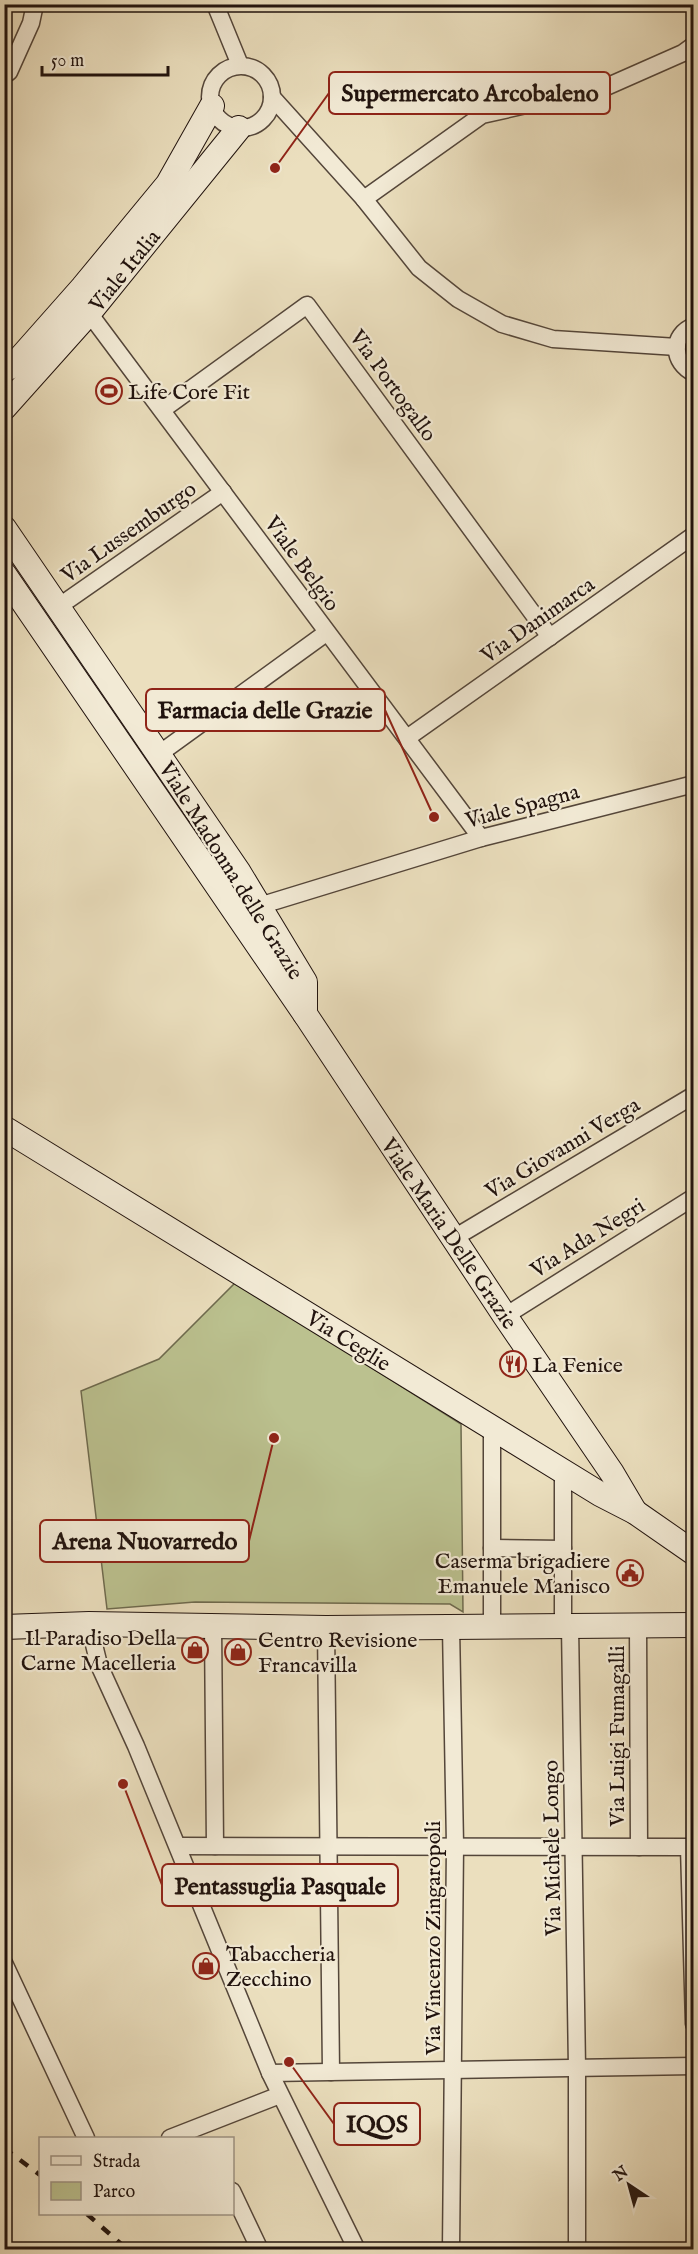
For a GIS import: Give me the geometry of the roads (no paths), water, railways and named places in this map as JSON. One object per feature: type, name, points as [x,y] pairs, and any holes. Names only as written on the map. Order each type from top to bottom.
[{"type":"street","points":[[4,75],[9,72],[31,23],[35,4]]},
{"type":"street","points":[[215,4],[240,65]]},
{"type":"street","points":[[364,199],[482,115],[606,87],[683,53],[693,45]]},
{"type":"street","points":[[240,65],[250,67],[265,76],[272,96],[271,107],[265,117],[250,126],[239,128],[220,119],[212,106],[210,95],[219,75],[229,68],[240,65]]},
{"type":"street","points":[[272,96],[364,199],[419,268],[458,299],[502,324],[553,339],[677,347]]},
{"type":"street","name":"Viale Italia","points":[[4,370],[14,366],[168,184],[212,106]]},
{"type":"street","name":"Viale Italia","points":[[4,408],[89,313],[239,128]]},
{"type":"street","name":"Via Portogallo","points":[[162,410],[307,305],[550,637]]},
{"type":"street","name":"Viale Belgio","points":[[89,313],[481,838]]},
{"type":"street","points":[[693,326],[678,339],[676,352],[681,364],[693,373]]},
{"type":"street","name":"Via Lussemburgo","points":[[58,607],[223,492]]},
{"type":"street","name":"Viale Madonna delle Grazie","points":[[4,528],[159,754],[259,906],[305,982],[305,1014]]},
{"type":"street","name":"Via Danimarca","points":[[407,738],[693,535]]},
{"type":"street","name":"Viale Madonna delle Grazie","points":[[4,574],[305,1014]]},
{"type":"street","points":[[159,754],[326,633]]},
{"type":"street","name":"Viale Spagna","points":[[259,906],[481,838],[693,783]]},
{"type":"street","name":"Viale Maria Delle Grazie","points":[[305,1014],[612,1473],[635,1512]]},
{"type":"street","name":"Via Giovanni Verga","points":[[454,1239],[693,1095]]},
{"type":"street","name":"Via Ceglie","points":[[4,1128],[600,1494],[635,1512],[693,1553]]},
{"type":"street","name":"Via Ada Negri","points":[[505,1316],[693,1197]]},
{"type":"street","points":[[492,1428],[492,1627]]},
{"type":"street","name":"Via Michele Longo","points":[[563,1470],[563,1549],[574,1847],[577,2250]]},
{"type":"street","points":[[492,1548],[563,1549]]},
{"type":"street","points":[[89,1624],[99,1665],[178,1845],[270,2073],[357,2250]]},
{"type":"street","points":[[4,1627],[89,1624],[326,1628],[693,1625]]},
{"type":"street","points":[[213,1625],[215,1846]]},
{"type":"street","name":"Via Luigi Fumagalli","points":[[638,1626],[639,1847]]},
{"type":"street","name":"Via Vincenzo Zingaropoli","points":[[451,1627],[455,1845],[451,2250]]},
{"type":"street","points":[[326,1628],[331,2072]]},
{"type":"street","points":[[178,1845],[691,1847],[693,2024]]},
{"type":"street","points":[[4,1963],[85,2137]]},
{"type":"street","points":[[270,2073],[693,2066]]},
{"type":"street","points":[[180,2137],[205,2132],[280,2095]]},
{"type":"street","points":[[234,2195],[260,2250]]},
{"type":"railway","points":[[4,2148],[39,2174]]},
{"type":"railway","points":[[88,2215],[128,2250]]},
{"type":"place","name":"Supermercato Arcobaleno","points":[[275,168]]},
{"type":"place","name":"Life Core Fit","points":[[109,391]]},
{"type":"place","name":"Farmacia delle Grazie","points":[[434,817]]},
{"type":"place","name":"La Fenice","points":[[513,1364]]},
{"type":"place","name":"Arena Nuovarredo","points":[[274,1438]]},
{"type":"place","name":"Caserma brigadiere Emanuele Manisco","points":[[630,1573]]},
{"type":"place","name":"Il Paradiso Della Carne Macelleria","points":[[195,1650]]},
{"type":"place","name":"Centro Revisione Francavilla","points":[[238,1652]]},
{"type":"place","name":"Pentassuglia Pasquale","points":[[123,1784]]},
{"type":"place","name":"Tabaccheria Zecchino","points":[[206,1966]]},
{"type":"place","name":"IQOS","points":[[289,2062]]}]
